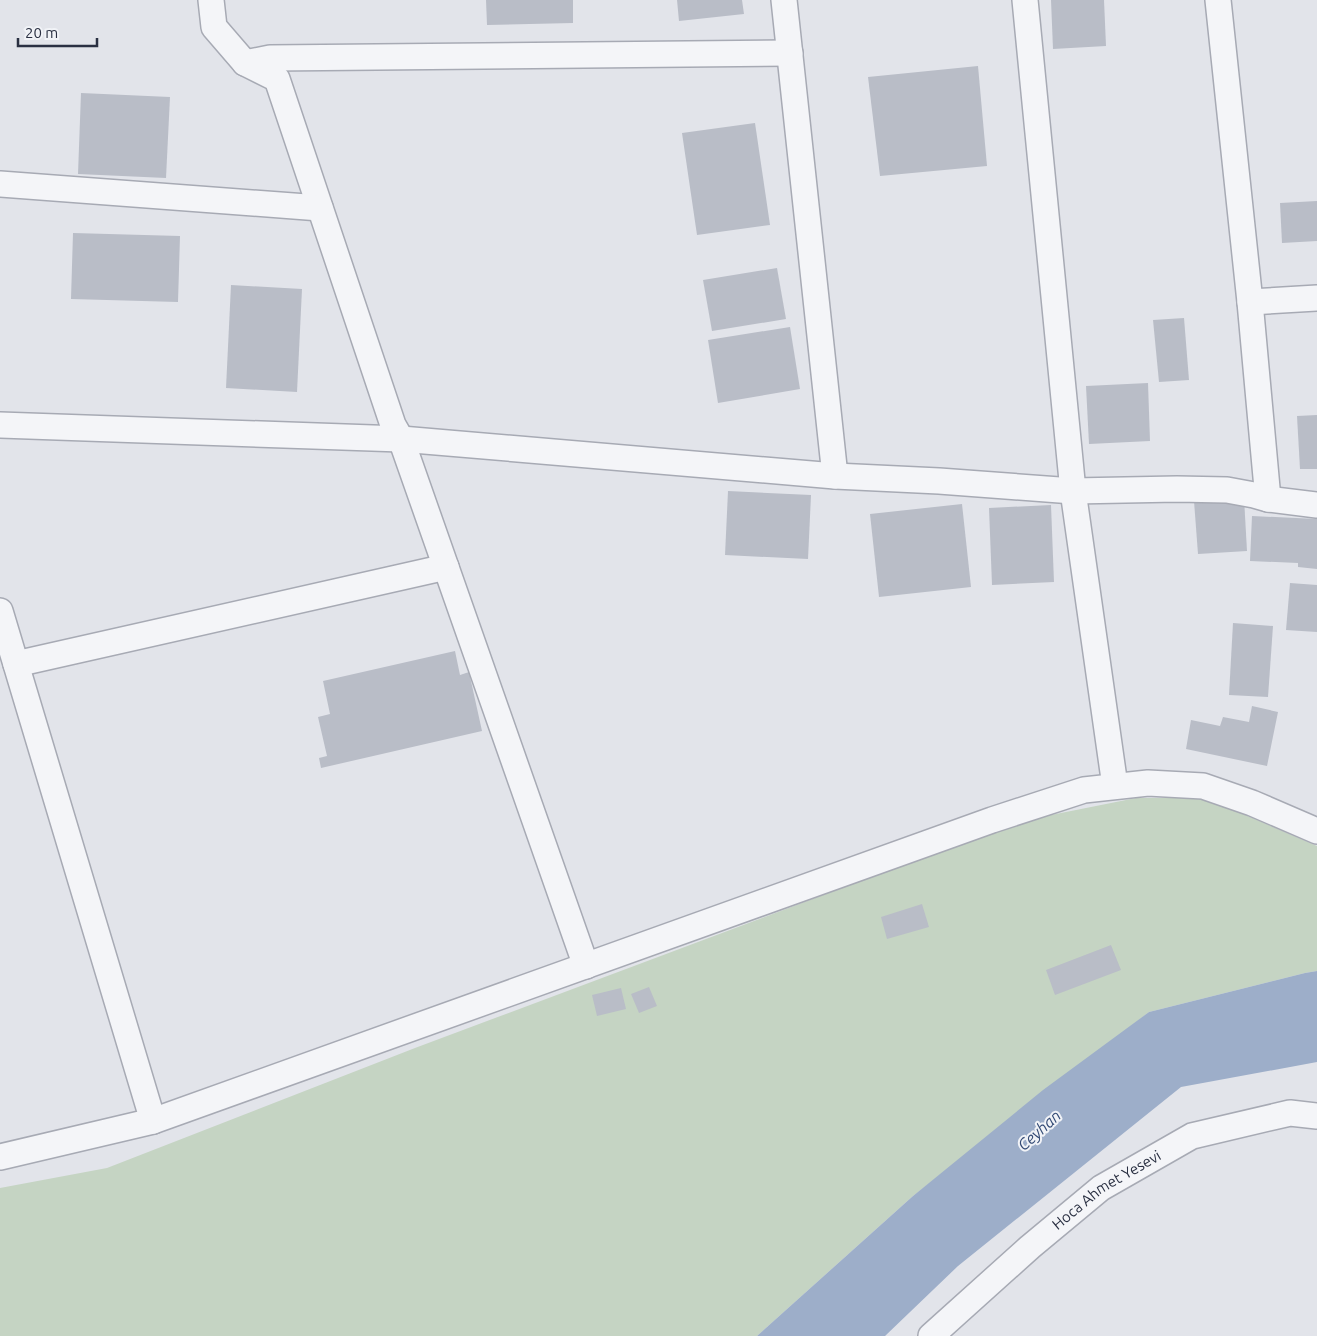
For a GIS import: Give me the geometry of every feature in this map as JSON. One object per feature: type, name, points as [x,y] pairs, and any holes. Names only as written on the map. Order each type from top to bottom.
[{"type":"street","points":[[211,0],[214,26],[245,63],[277,79],[393,425],[401,439],[586,966]]},
{"type":"street","points":[[784,0],[835,476]]},
{"type":"street","points":[[1025,0],[1073,491],[1115,786]]},
{"type":"street","points":[[1218,0],[1250,302],[1268,499]]},
{"type":"street","points":[[245,63],[270,58],[790,53]]},
{"type":"street","points":[[0,184],[320,208]]},
{"type":"street","points":[[1250,302],[1317,298]]},
{"type":"street","points":[[0,425],[401,439],[835,476],[939,481],[1073,491],[1218,490],[1317,505]]},
{"type":"street","points":[[16,664],[446,568]]},
{"type":"street","points":[[0,611],[153,1121]]},
{"type":"street","points":[[0,1157],[153,1121],[992,820],[1084,790],[1148,783],[1203,786],[1252,803],[1317,832]]},
{"type":"street","name":"Hoca Ahmet Yesevi","points":[[931,1336],[1030,1247],[1101,1188],[1192,1136],[1290,1113],[1317,1116]]},
{"type":"green space","points":[[1136,798],[1206,798],[1317,846],[1317,971],[1149,1012],[913,1196],[757,1336],[0,1336],[0,1188],[107,1168],[415,1048],[1021,821]]},
{"type":"water","name":"Ceyhan","points":[[1317,971],[1317,1062],[1181,1087],[958,1266],[885,1336],[757,1336],[913,1196],[1043,1090],[1149,1012]]},
{"type":"building","points":[[486,0],[573,0],[573,23],[487,25]]},
{"type":"building","points":[[677,0],[742,0],[744,14],[679,21]]},
{"type":"building","points":[[1051,0],[1104,0],[1106,46],[1053,49]]},
{"type":"building","points":[[978,66],[987,166],[880,176],[868,77]]},
{"type":"building","points":[[81,93],[170,97],[166,178],[78,174]]},
{"type":"building","points":[[755,123],[770,225],[697,235],[682,133]]},
{"type":"building","points":[[1317,201],[1317,241],[1282,243],[1280,203]]},
{"type":"building","points":[[73,233],[180,236],[178,302],[71,299]]},
{"type":"building","points":[[777,268],[786,319],[712,331],[703,280]]},
{"type":"building","points":[[231,285],[302,289],[297,392],[226,388]]},
{"type":"building","points":[[1184,318],[1189,380],[1159,382],[1153,320]]},
{"type":"building","points":[[790,327],[800,389],[718,403],[708,340]]},
{"type":"building","points":[[1148,383],[1150,441],[1089,444],[1086,386]]},
{"type":"building","points":[[1317,415],[1317,469],[1300,469],[1297,416]]},
{"type":"building","points":[[728,491],[811,495],[808,559],[725,555]]},
{"type":"building","points":[[1244,498],[1247,551],[1198,554],[1194,501]]},
{"type":"building","points":[[962,504],[971,587],[879,597],[870,514]]},
{"type":"building","points":[[1051,505],[1054,582],[992,585],[989,508]]},
{"type":"building","points":[[1252,516],[1317,519],[1317,569],[1298,567],[1298,563],[1250,561]]},
{"type":"building","points":[[1290,583],[1317,585],[1317,632],[1286,630]]},
{"type":"building","points":[[1233,623],[1273,626],[1268,697],[1229,695]]},
{"type":"building","points":[[455,651],[460,675],[469,672],[482,731],[321,768],[319,758],[327,756],[318,717],[330,714],[323,681]]},
{"type":"building","points":[[1252,706],[1278,712],[1267,766],[1186,749],[1191,720],[1220,726],[1223,717],[1249,722]]},
{"type":"building","points":[[922,904],[929,927],[887,939],[881,917]]},
{"type":"building","points":[[1111,945],[1121,970],[1055,995],[1046,970]]},
{"type":"building","points":[[649,987],[657,1006],[639,1013],[631,994]]},
{"type":"building","points":[[621,988],[626,1009],[597,1016],[592,995]]}]
